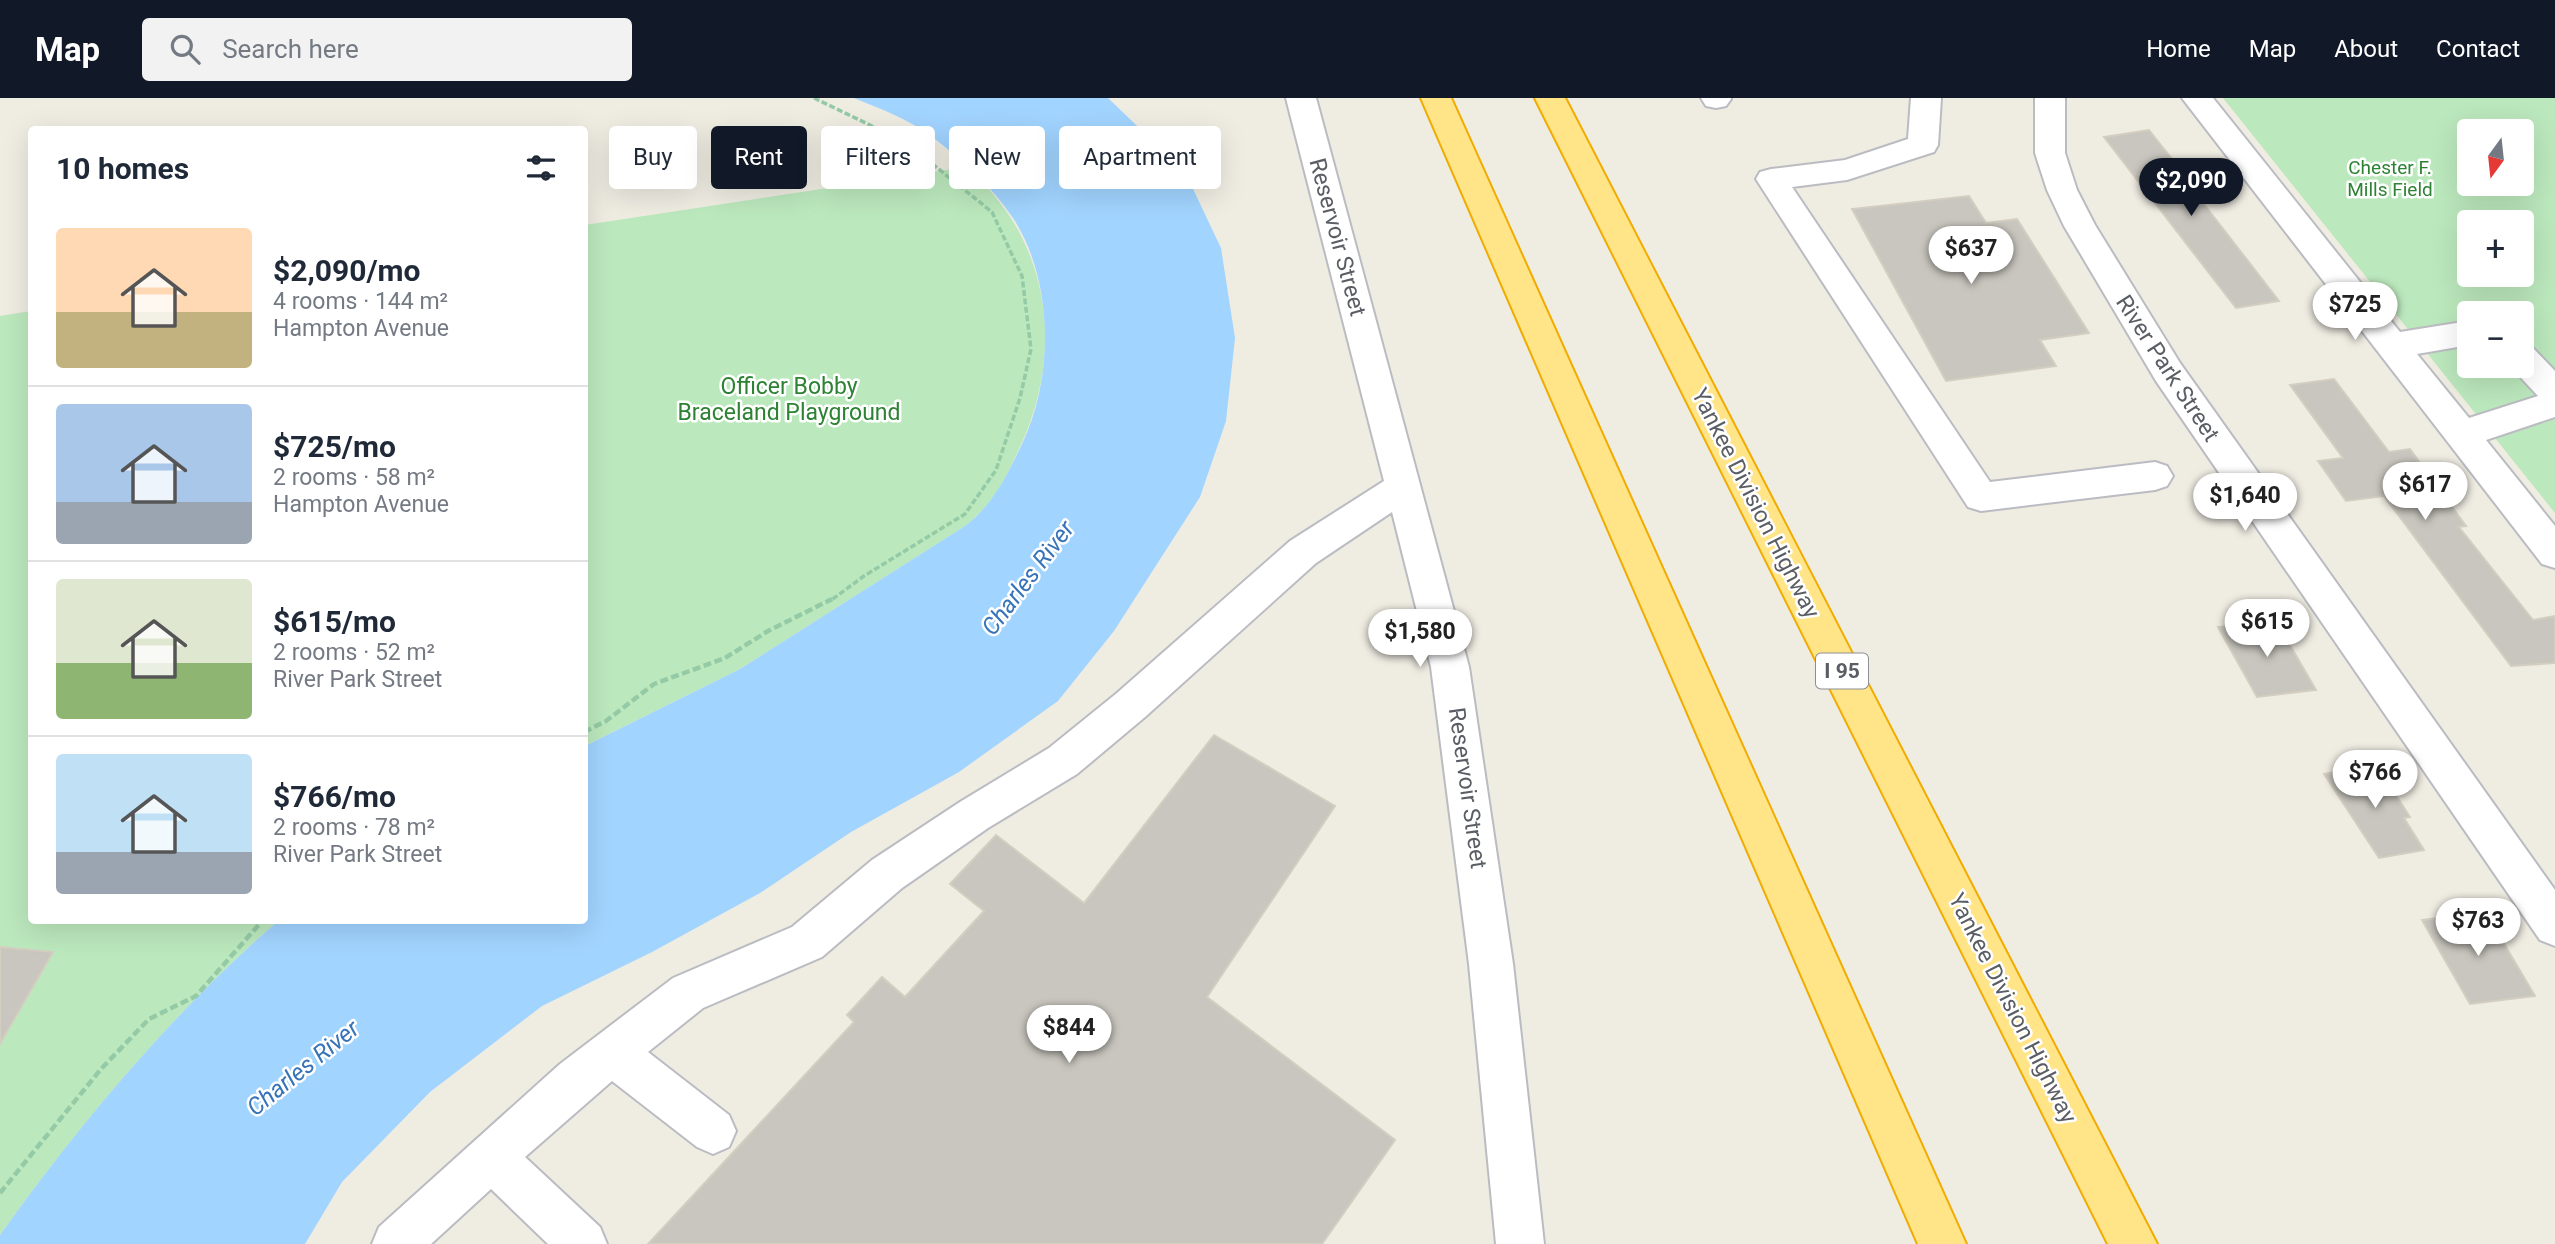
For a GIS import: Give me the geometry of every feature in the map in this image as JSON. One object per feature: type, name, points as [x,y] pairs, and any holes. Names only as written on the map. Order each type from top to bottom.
[{"type":"highway","points":[[1436,98],[1942,1244]]},
{"type":"highway","name":"Yankee Division Highway","points":[[1550,98],[2133,1244]]},
{"type":"street","name":"Reservoir Street","points":[[1301,98],[1440,624],[1457,707],[1494,991],[1520,1244]]},
{"type":"street","points":[[1926,98],[1923,145],[1847,170],[1771,179],[1981,497],[2155,476]]},
{"type":"street","name":"River Park Street","points":[[2050,98],[2050,153],[2062,191],[2080,226],[2168,372],[2555,926]]},
{"type":"street","points":[[2197,98],[2555,553]]},
{"type":"street","points":[[2392,346],[2457,335]]},
{"type":"street","points":[[2534,370],[2555,392]]},
{"type":"street","points":[[2462,434],[2555,404]]},
{"type":"street","points":[[396,1244],[576,1080],[688,993],[807,942],[887,874],[974,815],[1063,761],[1131,705],[1303,552],[1404,486]]},
{"type":"street","points":[[611,1052],[713,1131]]},
{"type":"street","points":[[491,1157],[583,1244]]},
{"type":"path","points":[[588,730],[606,721],[653,684],[725,658],[768,631],[827,603],[864,576],[965,514],[996,470],[1020,398],[1031,349],[1022,276],[1006,238],[992,212],[905,142],[814,98]]},
{"type":"path","points":[[0,1193],[101,1069],[139,1029],[149,1019],[196,996],[259,924]]},
{"type":"green space","name":"Chester F. Mills Field","points":[[2223,98],[2555,98],[2555,513]]},
{"type":"green space","name":"Officer Bobby Braceland Playground","points":[[949,170],[949,189],[988,189],[1017,229],[1033,263],[1042,300],[1045,338],[1042,377],[1032,415],[1012,464],[995,493],[982,511],[965,526],[740,669],[588,745],[588,225],[821,189],[935,189],[935,172]]},
{"type":"green space","points":[[28,311],[28,924],[275,924],[202,992],[130,1069],[63,1151],[0,1235],[0,316]]},
{"type":"water","name":"Charles River","points":[[854,98],[1108,98],[1137,126],[1059,126],[1059,189],[1193,189],[1221,248],[1235,338],[1226,421],[1200,497],[1114,631],[1058,701],[959,772],[851,832],[760,893],[652,952],[542,1006],[430,1092],[342,1182],[305,1244],[0,1244],[0,1235],[31,1193],[130,1070],[202,992],[275,924],[588,924],[588,745],[740,669],[965,526],[984,509],[1005,478],[1032,418],[1040,390],[1045,330],[1036,271],[1026,243],[1013,218],[989,189],[1045,189],[1045,126],[949,126],[949,150],[935,139],[935,126],[916,126]]},
{"type":"building","points":[[2149,130],[2279,301],[2236,308],[2104,137]]},
{"type":"building","points":[[1969,196],[1986,223],[2017,219],[2089,333],[2040,340],[2056,366],[1946,381],[1852,209]]},
{"type":"building","points":[[2334,379],[2389,452],[2410,449],[2466,526],[2459,527],[2533,620],[2555,616],[2555,663],[2511,666],[2384,496],[2346,501],[2318,461],[2343,458],[2290,385]]},
{"type":"building","points":[[2276,621],[2316,690],[2257,697],[2218,627]]},
{"type":"building","points":[[1214,735],[1335,806],[1207,997],[1395,1140],[1322,1244],[648,1244],[854,1022],[847,1015],[882,977],[905,997],[984,911],[950,884],[996,835],[1084,903]]},
{"type":"building","points":[[2376,764],[2410,817],[2404,818],[2424,850],[2379,858],[2324,774]]},
{"type":"building","points":[[2483,912],[2535,996],[2470,1004],[2422,920]]},
{"type":"building","points":[[0,947],[53,952],[0,1044]]}]
